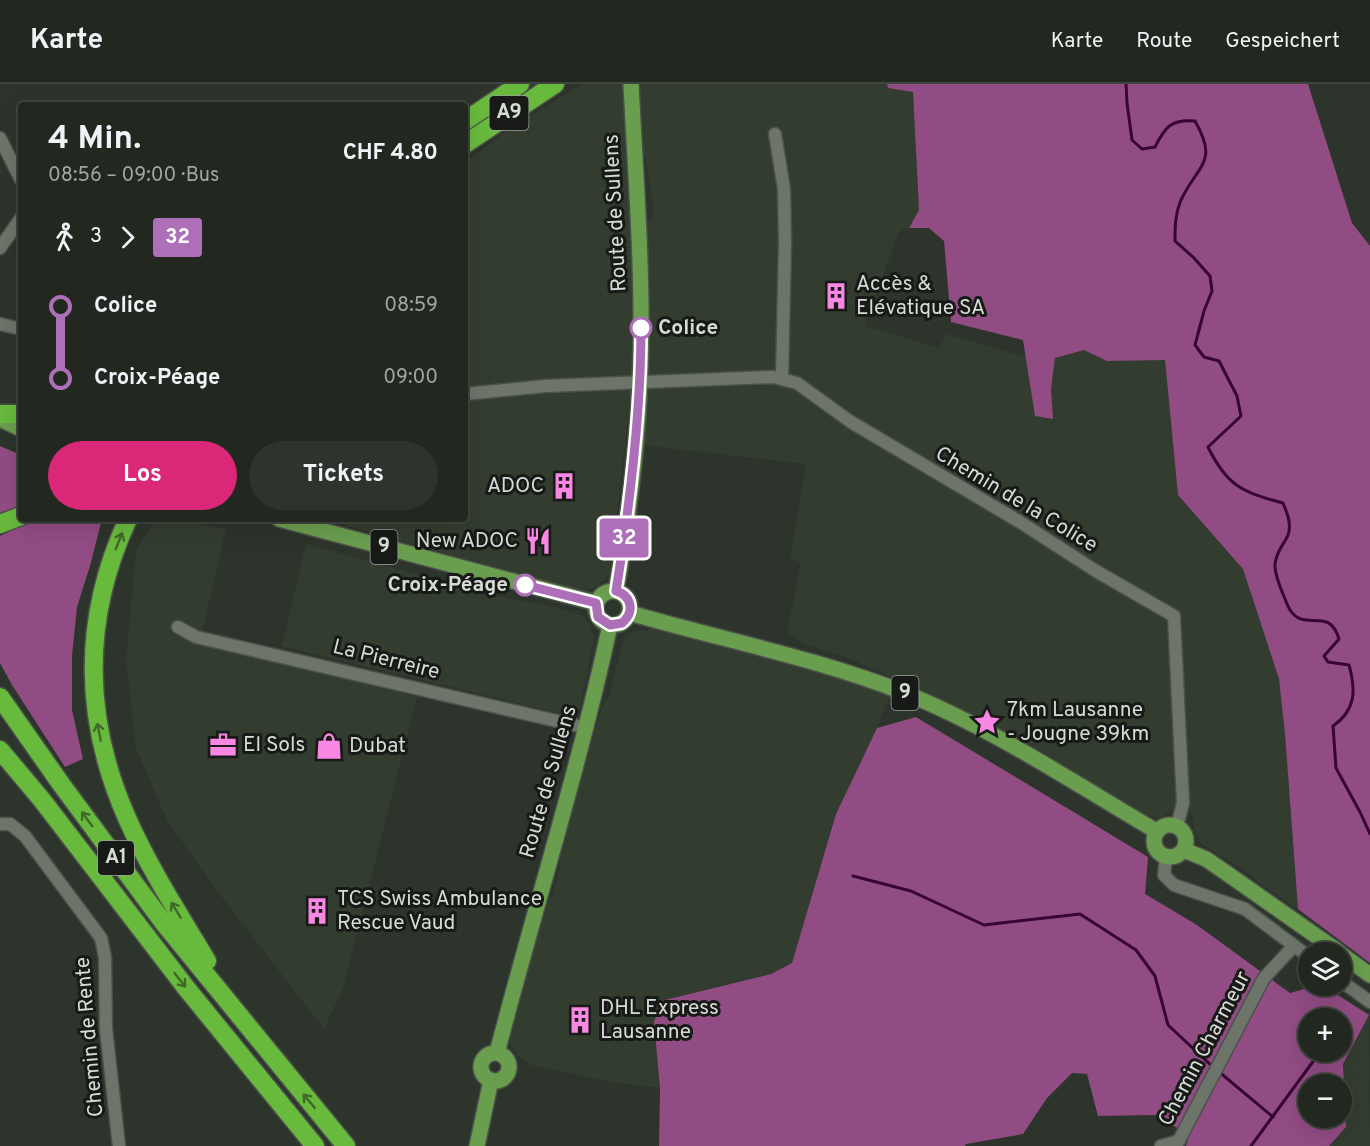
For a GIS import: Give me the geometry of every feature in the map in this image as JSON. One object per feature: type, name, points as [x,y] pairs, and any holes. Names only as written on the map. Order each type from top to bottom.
[{"type":"highway","name":"A9","points":[[468,119],[520,84]]},
{"type":"highway","name":"A9","points":[[468,142],[555,84]]},
{"type":"highway","points":[[0,414],[18,414]]},
{"type":"highway","points":[[0,524],[18,517]]},
{"type":"highway","points":[[127,522],[109,570],[98,616],[93,662],[94,697],[99,731],[111,777],[137,840],[239,1014]]},
{"type":"highway","name":"A1","points":[[0,697],[163,921],[346,1146]]},
{"type":"highway","name":"A1","points":[[0,735],[42,800],[180,980],[315,1146]]},
{"type":"highway","points":[[0,750],[42,800]]},
{"type":"main road","name":"Route de Sullens","points":[[616,591],[630,494],[640,383],[640,280],[631,84]]},
{"type":"main road","points":[[0,419],[18,428]]},
{"type":"main road","name":"9","points":[[290,522],[596,603]]},
{"type":"main road","points":[[616,591],[627,596],[631,607],[630,613],[622,623],[610,625],[598,617],[596,603],[606,592],[616,591]]},
{"type":"main road","name":"9","points":[[630,613],[843,671],[907,694],[980,729],[1156,831]]},
{"type":"main road","name":"Route de Sullens","points":[[477,1146],[491,1080],[500,1080],[509,1070],[508,1061],[497,1053],[543,878],[587,728],[610,625]]},
{"type":"main road","points":[[1168,825],[1177,826],[1185,834],[1184,850],[1176,856],[1161,855],[1154,847],[1156,831],[1168,825]]},
{"type":"main road","points":[[1184,850],[1225,872],[1324,942]]},
{"type":"main road","points":[[1352,962],[1370,975]]},
{"type":"street","points":[[775,134],[784,200],[782,378]]},
{"type":"street","points":[[0,138],[18,174]]},
{"type":"street","points":[[0,248],[18,222]]},
{"type":"street","points":[[0,324],[18,328]]},
{"type":"street","name":"Chemin de la Colice","points":[[468,394],[546,386],[782,378],[796,383],[851,422],[1174,616],[1183,803],[1177,826]]},
{"type":"street","name":"La Pierreire","points":[[178,627],[196,637],[587,728]]},
{"type":"street","name":"Chemin de Rente","points":[[0,824],[10,824],[25,836],[100,938],[105,957],[106,1029],[119,1146]]},
{"type":"street","points":[[1166,857],[1164,875],[1173,885],[1237,905],[1298,948]]},
{"type":"street","name":"Chemin Charmeur","points":[[1178,1144],[1264,978],[1294,945]]},
{"type":"street","points":[[1352,989],[1370,1002]]},
{"type":"street","points":[[1161,1146],[1178,1144]]},
{"type":"shaded area","points":[[582,84],[625,84],[635,292],[634,357],[611,569],[605,580],[595,588],[581,591],[334,522],[468,522],[468,161],[505,132]]},
{"type":"shaded area","points":[[637,84],[887,84],[888,88],[913,92],[919,210],[909,228],[899,231],[865,326],[940,348],[946,334],[1026,357],[1035,416],[1053,419],[1051,389],[1055,358],[1084,350],[1107,361],[1165,359],[1178,495],[1243,569],[1279,679],[1298,909],[1263,886],[1245,870],[1200,843],[1194,830],[1193,816],[1176,807],[1159,817],[1149,816],[980,718],[849,658],[807,645],[787,633],[801,563],[790,559],[806,464],[642,445],[649,400],[645,227],[654,214],[646,160],[641,151]]},
{"type":"shaded area","points":[[887,84],[1308,84],[1352,223],[1370,246],[1370,963],[1352,950],[1352,942],[1342,942],[1298,909],[1279,679],[1243,569],[1178,495],[1165,360],[1107,361],[1084,350],[1055,358],[1051,389],[1053,419],[1035,416],[1023,340],[951,322],[944,241],[929,228],[909,228],[919,210],[913,92],[888,88]]},
{"type":"shaded area","points":[[0,446],[18,454],[18,506],[0,514]]},
{"type":"shaded area","points":[[29,522],[101,522],[77,607],[72,656],[72,710],[83,759],[65,767],[0,663],[0,536]]},
{"type":"shaded area","points":[[153,522],[189,522],[226,529],[200,641],[417,697],[343,988],[324,1029],[218,892],[167,820],[136,748],[126,659],[136,550]]},
{"type":"shaded area","points":[[306,544],[495,596],[553,606],[582,615],[590,624],[594,638],[580,709],[574,713],[562,714],[282,646]]},
{"type":"shaded area","points":[[648,628],[805,668],[890,695],[836,814],[792,963],[771,974],[712,988],[654,1022],[660,1088],[605,1081],[532,1065],[517,1056],[510,1043],[509,1031],[541,913],[554,893],[561,862],[559,856],[604,700],[608,700],[622,645],[627,635],[633,631],[648,631]]},
{"type":"shaded area","points":[[916,717],[1148,857],[1145,894],[1197,925],[1290,993],[1298,991],[1298,996],[1340,996],[1369,1015],[1352,1047],[1352,1008],[1298,1008],[1298,1062],[1344,1062],[1343,1074],[1298,1074],[1298,1128],[1345,1128],[1329,1146],[1186,1146],[1189,1135],[1155,1115],[1098,1116],[1087,1074],[1072,1073],[1047,1098],[1023,1134],[965,1146],[659,1146],[660,1088],[654,1022],[661,1001],[771,974],[792,963],[836,814],[877,728]]},
{"type":"shaded area","points":[[1369,1015],[1370,1146],[1329,1146],[1345,1128],[1352,1128],[1352,1074],[1343,1074],[1343,1064],[1352,1062],[1352,1047]]},
{"type":"waterway","points":[[1126,84],[1132,140],[1142,149],[1155,147],[1166,129],[1180,121],[1195,121],[1202,135],[1206,155],[1179,205],[1175,241],[1210,276],[1212,291],[1195,345],[1204,357],[1219,361],[1237,396],[1241,416],[1208,447],[1222,471],[1237,486],[1283,503],[1289,519],[1289,531],[1276,559],[1276,574],[1293,614],[1299,619],[1321,621],[1334,628],[1339,639],[1324,656],[1328,662],[1349,665],[1353,683],[1352,699],[1346,713],[1333,726],[1336,768],[1370,834]]},
{"type":"waterway","points":[[853,876],[911,891],[984,925],[1080,914],[1136,950],[1155,976],[1168,1025],[1213,1067]]},
{"type":"waterway","points":[[1251,1146],[1313,1062]]},
{"type":"waterway","points":[[1218,1071],[1273,1117]]},
{"type":"bus line","name":"32","points":[[525,585],[596,603],[596,613],[605,624],[622,623],[630,613],[630,601],[627,596],[616,591],[630,494],[640,383],[641,328]]},
{"type":"place","name":"Accès & Elévatique SA","points":[[836,296]]},
{"type":"place","name":"Colice","points":[[641,328]]},
{"type":"place","name":"ADOC","points":[[564,486]]},
{"type":"place","name":"New ADOC","points":[[538,541]]},
{"type":"place","name":"Croix-Péage","points":[[525,585]]},
{"type":"place","name":"7km Lausanne - Jougne 39km","points":[[987,722]]},
{"type":"place","name":"El Sols","points":[[223,745]]},
{"type":"place","name":"Dubat","points":[[329,746]]},
{"type":"place","name":"TCS Swiss Ambulance Rescue Vaud","points":[[317,911]]},
{"type":"place","name":"DHL Express Lausanne","points":[[580,1020]]}]
